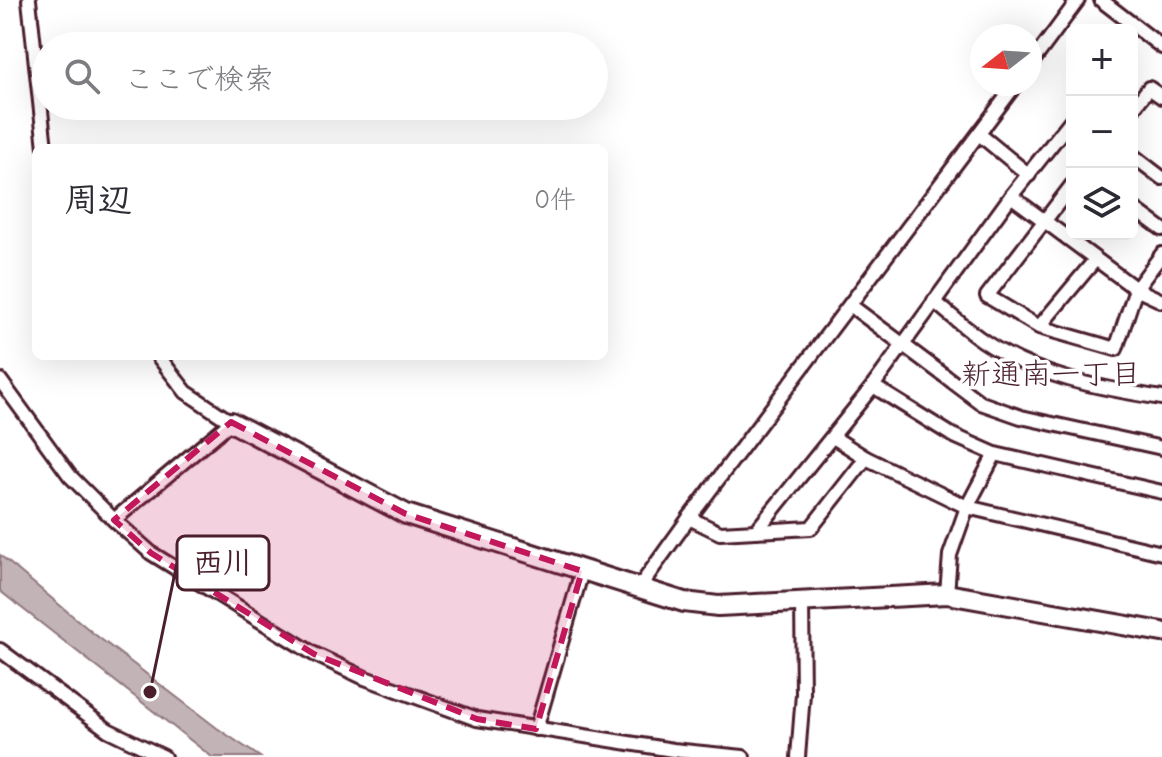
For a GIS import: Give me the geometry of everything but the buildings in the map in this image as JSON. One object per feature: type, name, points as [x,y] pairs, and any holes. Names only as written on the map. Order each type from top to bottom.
[{"type":"street","points":[[29,0],[32,32]]},
{"type":"street","points":[[1042,49],[1078,0]]},
{"type":"street","points":[[1101,0],[1162,47]]},
{"type":"street","points":[[1138,35],[1141,31]]},
{"type":"street","points":[[1138,102],[1149,88],[1162,97]]},
{"type":"street","points":[[638,589],[1007,96]]},
{"type":"street","points":[[42,120],[45,144]]},
{"type":"street","points":[[756,531],[873,386],[1011,196],[1066,127]]},
{"type":"street","points":[[979,134],[1029,175]]},
{"type":"street","points":[[1138,160],[1162,178]]},
{"type":"street","points":[[1066,193],[987,296],[1039,327],[1116,349],[1136,289],[1162,254]]},
{"type":"street","points":[[1011,196],[1136,289],[1162,301]]},
{"type":"street","points":[[1138,211],[1162,229]]},
{"type":"street","points":[[1039,327],[1095,260]]},
{"type":"street","points":[[934,301],[983,341],[1039,370],[1094,387],[1162,398]]},
{"type":"street","points":[[850,305],[981,403],[1021,417],[1162,448]]},
{"type":"street","points":[[161,360],[186,392],[231,422],[406,514],[684,602],[718,606],[947,594],[1162,632]]},
{"type":"street","points":[[0,380],[70,476],[151,553],[314,654],[365,678],[477,719],[673,750],[743,757]]},
{"type":"street","points":[[873,386],[952,435],[995,454],[1162,492]]},
{"type":"street","points":[[114,520],[231,422]]},
{"type":"street","points":[[833,437],[866,458],[967,507],[1162,553]]},
{"type":"street","points":[[947,594],[950,555],[967,507],[995,454]]},
{"type":"street","points":[[689,518],[720,533],[811,528],[866,458]]},
{"type":"street","points":[[536,729],[582,571]]},
{"type":"street","points":[[798,757],[803,694],[802,602]]},
{"type":"street","points":[[0,650],[108,730],[164,757]]},
{"type":"highlighted area","points":[[231,422],[406,514],[582,571],[536,729],[477,719],[314,654],[151,553],[114,520]]},
{"type":"shaded area","points":[[0,555],[93,633],[260,757],[212,757],[0,591]]},
{"type":"place","name":"西川","points":[[150,692]]},
{"type":"district","name":"新通南一丁目","points":[[1051,374]]}]
